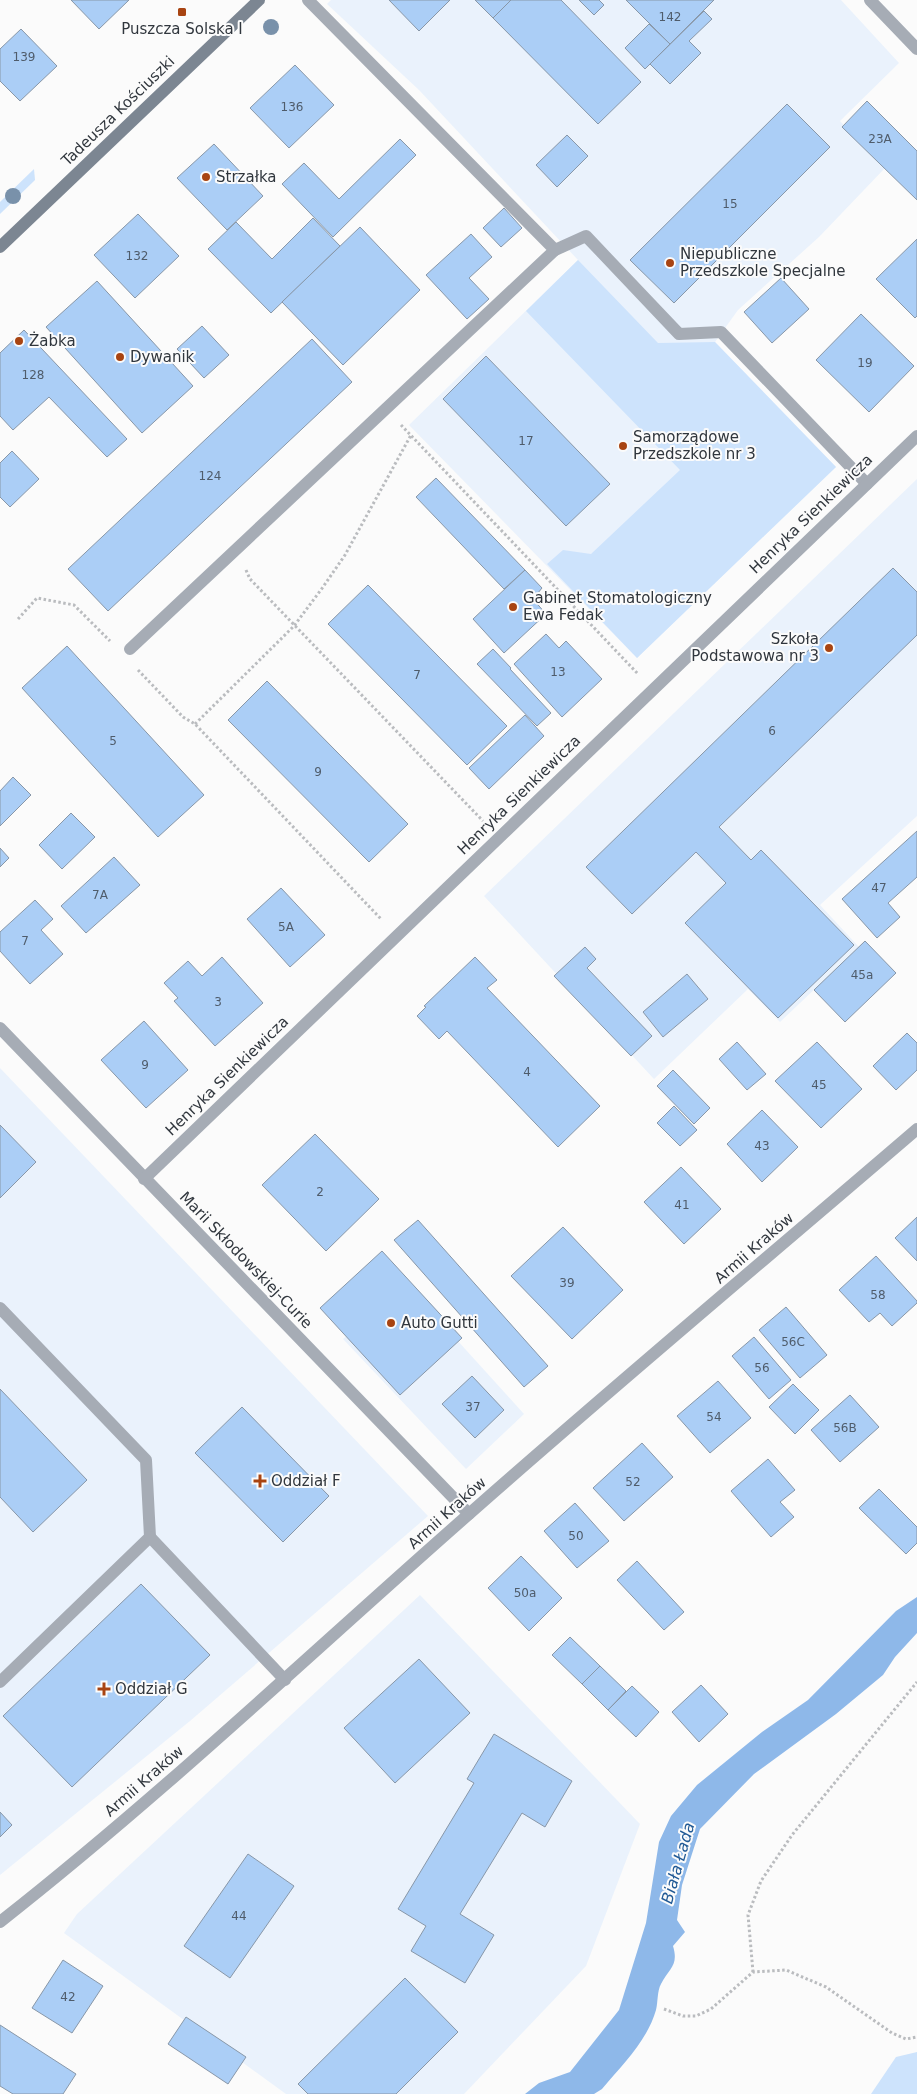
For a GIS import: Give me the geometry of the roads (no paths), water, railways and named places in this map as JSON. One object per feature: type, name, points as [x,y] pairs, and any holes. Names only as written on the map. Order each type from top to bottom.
[{"type":"street","name":"Tadeusza Kościuszki","points":[[0,247],[259,0]]},
{"type":"street","points":[[308,0],[555,250]]},
{"type":"street","points":[[870,0],[917,49]]},
{"type":"street","points":[[130,649],[555,250],[586,236],[679,334],[721,332],[866,484]]},
{"type":"street","name":"Henryka Sienkiewicza","points":[[144,1178],[917,436]]},
{"type":"street","name":"Marii Skłodowskiej-Curie","points":[[0,1028],[469,1514]]},
{"type":"street","name":"Armii Kraków","points":[[0,1922],[56,1878],[285,1680],[469,1514],[917,1129]]},
{"type":"street","points":[[0,1308],[146,1460],[150,1537],[285,1680]]},
{"type":"street","points":[[0,1682],[150,1537]]},
{"type":"water","name":"Biała Łada","points":[[917,1597],[917,1633],[895,1657],[883,1675],[836,1714],[754,1774],[700,1829],[682,1885],[677,1920],[685,1932],[673,1946],[675,1953],[674,1963],[660,1987],[652,2021],[634,2052],[602,2089],[594,2094],[525,2094],[539,2083],[570,2072],[619,2010],[646,1923],[659,1842],[671,1816],[697,1785],[762,1732],[808,1700],[896,1611]]},
{"type":"place","name":"Puszcza Solska I","points":[[182,12]]},
{"type":"place","name":"Strzałka","points":[[206,177]]},
{"type":"place","name":"Niepubliczne Przedszkole Specjalne","points":[[670,263]]},
{"type":"place","name":"Żabka","points":[[19,341]]},
{"type":"place","name":"Dywanik","points":[[120,357]]},
{"type":"place","name":"Samorządowe Przedszkole nr 3","points":[[623,446]]},
{"type":"place","name":"Gabinet Stomatologiczny Ewa Fedak","points":[[513,607]]},
{"type":"place","name":"Szkoła Podstawowa nr 3","points":[[829,648]]},
{"type":"place","name":"Auto Gutti","points":[[391,1323]]},
{"type":"place","name":"Oddział F","points":[[260,1481]]},
{"type":"place","name":"Oddział G","points":[[104,1689]]}]
